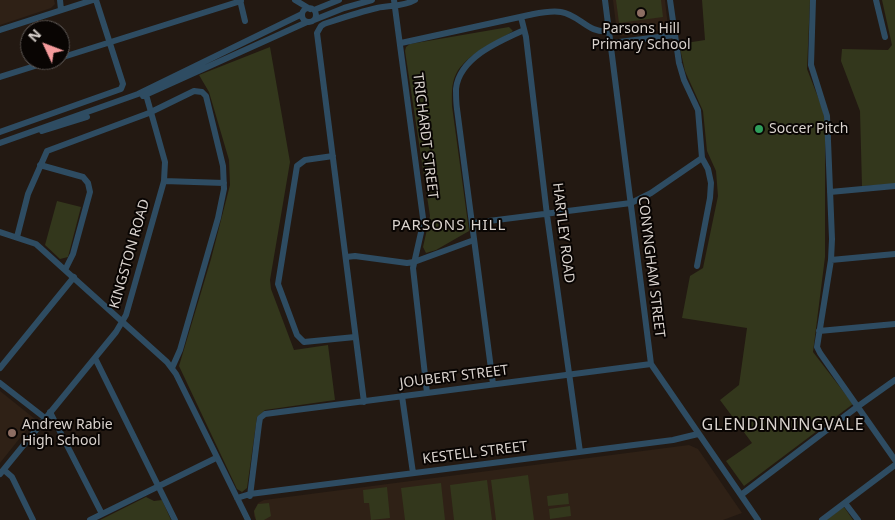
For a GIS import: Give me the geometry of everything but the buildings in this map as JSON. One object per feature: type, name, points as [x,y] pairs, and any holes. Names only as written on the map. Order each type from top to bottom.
[{"type":"street","points":[[60,0],[61,10]]},
{"type":"street","points":[[0,30],[94,0],[123,86],[117,91],[0,132]]},
{"type":"street","points":[[70,55],[240,0],[245,21]]},
{"type":"street","points":[[295,0],[316,14],[310,21]]},
{"type":"street","points":[[295,0],[302,12],[303,18],[310,21]]},
{"type":"street","points":[[145,93],[293,19],[305,10],[312,10],[339,0]]},
{"type":"street","points":[[0,143],[145,93],[310,21],[372,0]]},
{"type":"street","points":[[364,402],[317,36],[318,29],[324,24],[395,2],[404,5],[415,0]]},
{"type":"street","name":"CONYNGHAM STREET","points":[[605,0],[651,364],[758,520]]},
{"type":"street","points":[[670,0],[677,57],[700,115],[702,158],[710,176],[711,190],[697,266]]},
{"type":"street","points":[[813,0],[811,65],[827,116],[831,260],[817,343],[820,353],[895,460]]},
{"type":"street","points":[[876,0],[885,37]]},
{"type":"street","name":"TRICHARDT STREET","points":[[395,2],[423,218],[413,273],[427,393]]},
{"type":"street","points":[[401,43],[538,13],[562,12],[594,30],[600,32],[609,31]]},
{"type":"street","name":"HARTLEY ROAD","points":[[522,17],[568,375],[580,452]]},
{"type":"street","points":[[493,384],[457,109],[458,82],[466,66],[476,56],[524,30]]},
{"type":"street","points":[[611,43],[675,36]]},
{"type":"street","points":[[0,78],[24,70]]},
{"type":"street","points":[[17,237],[28,194],[40,164],[49,150],[152,112],[194,91],[202,92],[206,96],[212,117],[223,166],[223,196],[180,350],[172,368]]},
{"type":"street","name":"KINGSTON ROAD","points":[[2,472],[123,322],[164,181],[165,162],[145,93]]},
{"type":"street","points":[[333,156],[304,160],[298,166],[278,284],[296,336],[304,342],[355,337]]},
{"type":"street","points":[[472,223],[548,215],[631,203],[651,193],[702,158]]},
{"type":"street","points":[[40,164],[83,177],[90,188],[73,254],[65,270]]},
{"type":"street","points":[[164,181],[224,183]]},
{"type":"street","points":[[830,192],[895,186]]},
{"type":"street","points":[[0,232],[36,244],[167,362],[172,368],[248,520]]},
{"type":"street","points":[[346,257],[355,256],[407,263],[474,240]]},
{"type":"street","points":[[831,260],[895,254]]},
{"type":"street","points":[[0,368],[74,277]]},
{"type":"street","points":[[819,330],[895,324]]},
{"type":"street","points":[[95,358],[175,520]]},
{"type":"street","name":"JOUBERT STREET","points":[[252,495],[259,424],[262,417],[267,414],[651,364]]},
{"type":"street","points":[[741,495],[895,380]]},
{"type":"street","points":[[0,383],[45,418]]},
{"type":"street","points":[[402,396],[413,474]]},
{"type":"street","points":[[50,412],[102,514]]},
{"type":"street","name":"KESTELL STREET","points":[[238,500],[252,495],[673,440],[698,434]]},
{"type":"street","points":[[90,520],[216,458]]},
{"type":"street","points":[[822,520],[895,465]]},
{"type":"street","points":[[2,472],[12,477],[34,520]]},
{"type":"street","points":[[845,502],[858,520]]},
{"type":"street","name":"CONYNGHAM STREET","points":[[749,508],[754,520]]},
{"type":"shaded area","points":[[0,0],[54,0],[55,4],[51,8],[0,25]]},
{"type":"shaded area","name":"Parsons Hill Primary School","points":[[613,0],[665,0],[668,27],[665,30],[621,36],[617,33]]},
{"type":"shaded area","name":"Andrew Rabie High School","points":[[0,391],[35,419],[0,463]]},
{"type":"shaded area","points":[[689,445],[698,449],[742,513],[723,520],[256,520],[254,516],[258,503],[264,500]]},
{"type":"green space","points":[[616,0],[661,0],[663,17],[619,23]]},
{"type":"green space","points":[[702,0],[810,0],[807,69],[823,110],[825,123],[825,257],[813,352],[853,404],[744,486],[726,461],[752,443],[720,400],[739,385],[747,328],[682,318],[690,276],[703,268],[718,196],[716,171],[707,151],[703,111],[685,71],[679,44],[705,40]]},
{"type":"green space","points":[[882,0],[895,0],[895,184],[862,186],[860,111],[841,61],[842,49],[888,50],[892,45]]},
{"type":"green space","points":[[509,27],[513,31],[474,55],[461,67],[454,78],[452,106],[469,231],[436,250],[426,253],[423,247],[430,216],[405,51],[406,47],[410,44]]},
{"type":"green space","points":[[270,47],[290,162],[270,280],[271,289],[294,350],[328,345],[335,400],[265,410],[257,417],[247,488],[242,492],[237,489],[179,366],[211,259],[230,185],[229,160],[209,92],[199,75]]},
{"type":"green space","points":[[57,201],[81,207],[68,257],[60,259],[45,245]]},
{"type":"green space","points":[[528,475],[534,520],[496,520],[491,480]]},
{"type":"green space","points":[[487,480],[492,520],[454,520],[450,485]]},
{"type":"green space","points":[[441,483],[445,520],[405,520],[401,488]]},
{"type":"green space","points":[[387,487],[390,518],[371,520],[369,503],[364,503],[363,490]]},
{"type":"green space","points":[[568,493],[569,504],[548,506],[547,496]]},
{"type":"green space","points":[[146,497],[154,501],[162,500],[171,520],[100,520]]},
{"type":"green space","points":[[269,503],[271,516],[264,520],[256,520],[254,511],[258,504]]},
{"type":"green space","points":[[570,506],[571,516],[550,519],[549,509]]},
{"type":"green space","points":[[844,507],[853,520],[826,520]]},
{"type":"place","name":"Parsons Hill Primary School","points":[[641,13]]},
{"type":"place","name":"Soccer Pitch","points":[[759,129]]},
{"type":"place","name":"Andrew Rabie High School","points":[[12,433]]},
{"type":"district","name":"PARSONS HILL","points":[[449,226]]},
{"type":"district","name":"GLENDINNINGVALE","points":[[783,425]]}]
